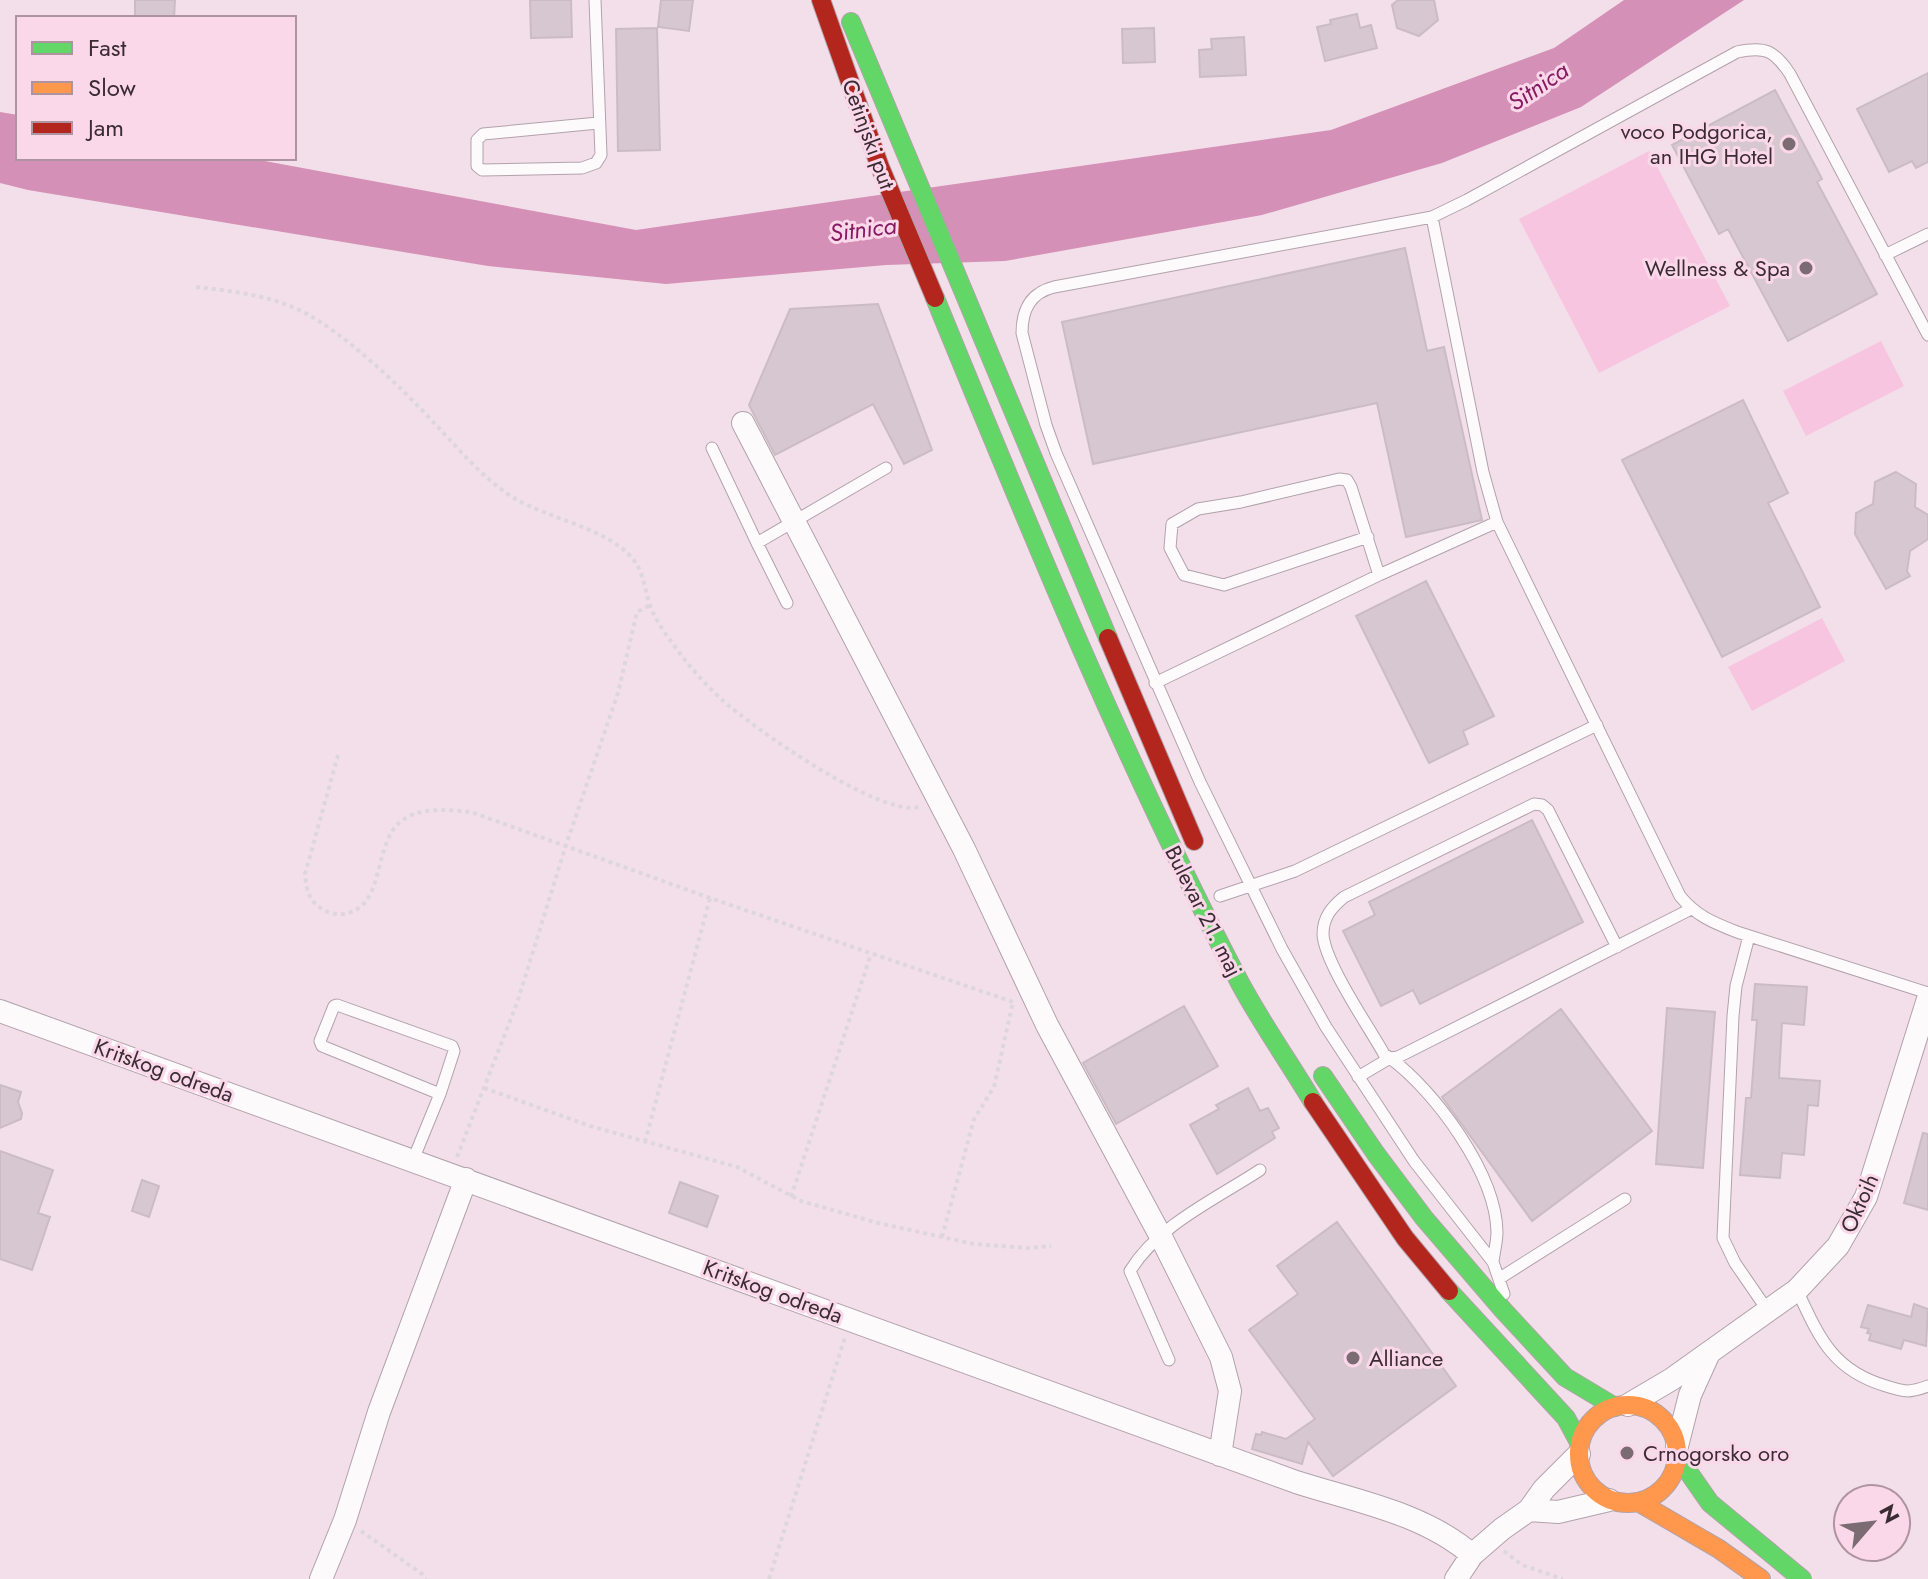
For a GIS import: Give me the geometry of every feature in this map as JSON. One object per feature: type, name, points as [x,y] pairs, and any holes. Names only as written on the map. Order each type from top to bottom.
[{"type":"main road","name":"Cetinjski put","points":[[821,0],[880,167],[939,312]]},
{"type":"main road","name":"Cetinjski put","points":[[846,10],[966,302]]},
{"type":"main road","name":"Bulevar 21. maj","points":[[966,302],[1175,802],[1201,856]]},
{"type":"main road","name":"Bulevar 21. maj","points":[[939,312],[1063,608],[1146,795],[1242,986],[1329,1128],[1405,1238],[1566,1418],[1580,1449]]},
{"type":"main road","points":[[1316,1065],[1416,1207],[1503,1310],[1565,1377],[1622,1406],[1653,1412],[1665,1421],[1673,1433],[1678,1452],[1710,1503],[1802,1579]]},
{"type":"main road","points":[[1622,1406],[1592,1420],[1580,1449],[1586,1480],[1596,1492],[1609,1500],[1625,1504],[1640,1503],[1655,1497],[1675,1473],[1678,1452]]},
{"type":"main road","points":[[1640,1503],[1719,1549],[1761,1579]]},
{"type":"street","points":[[743,423],[937,797],[1023,999],[1160,1235],[1221,1357],[1230,1391],[1220,1455]]},
{"type":"street","name":"Oktoih","points":[[1622,1406],[1672,1379],[1768,1311],[1797,1290],[1832,1255],[1859,1213],[1872,1182],[1928,996]]},
{"type":"street","name":"Kritskog odreda","points":[[0,1011],[1220,1455],[1422,1523],[1480,1548]]},
{"type":"street","points":[[321,1579],[345,1520],[458,1176]]},
{"type":"street","name":"Oktoih","points":[[1678,1452],[1690,1395],[1710,1352]]},
{"type":"street","points":[[1456,1579],[1480,1548],[1529,1510],[1580,1449]]},
{"type":"street","points":[[1529,1510],[1558,1512],[1609,1500]]},
{"type":"lane","points":[[595,0],[601,155],[596,163],[582,168],[482,170],[477,166],[477,140],[483,134],[598,123]]},
{"type":"lane","points":[[1503,1310],[1504,1295],[1493,1262],[1414,1161],[1358,1077],[1290,962],[1200,782],[1046,425],[1022,333],[1022,318],[1030,300],[1045,289],[1432,217],[1737,52],[1756,48],[1778,57],[1790,74],[1928,335]]},
{"type":"lane","points":[[1432,217],[1483,472],[1497,522],[1680,896],[1691,909],[1707,920],[1928,996]]},
{"type":"lane","points":[[1885,255],[1928,234]]},
{"type":"lane","points":[[1021,434],[1046,425]]},
{"type":"lane","points":[[712,448],[787,603]]},
{"type":"lane","points":[[757,543],[886,468]]},
{"type":"lane","points":[[1368,537],[1224,585],[1184,575],[1170,548],[1172,524],[1198,509],[1339,479],[1347,480],[1368,537],[1379,575]]},
{"type":"lane","points":[[1155,683],[1497,522]]},
{"type":"lane","points":[[1220,895],[1295,871],[1597,725]]},
{"type":"lane","points":[[1493,1262],[1497,1233],[1495,1212],[1476,1164],[1427,1094],[1403,1068],[1384,1054],[1325,946],[1325,921],[1330,910],[1344,897],[1534,804],[1548,810],[1617,947]]},
{"type":"lane","points":[[1358,1077],[1390,1058],[1398,1057],[1691,909]]},
{"type":"lane","points":[[1749,936],[1735,1001],[1723,1238],[1735,1263],[1768,1311]]},
{"type":"lane","points":[[413,1160],[440,1094],[454,1051],[452,1046],[334,1006],[320,1041],[322,1046],[440,1094]]},
{"type":"lane","points":[[1169,1360],[1130,1271],[1139,1256],[1160,1235],[1260,1170]]},
{"type":"lane","points":[[1500,1278],[1625,1199]]},
{"type":"lane","points":[[1797,1290],[1819,1337],[1845,1368],[1879,1384],[1910,1393],[1928,1386]]},
{"type":"path","points":[[196,287],[249,293],[301,311],[340,336],[426,414],[484,476],[515,499],[617,544],[643,574],[650,605],[663,630],[696,673],[761,730],[877,801],[915,809],[937,797]]},
{"type":"path","points":[[458,1176],[484,1088],[517,1003],[618,693],[637,612],[650,605]]},
{"type":"path","points":[[338,755],[305,874],[307,891],[316,905],[327,912],[339,914],[355,911],[366,902],[386,840],[399,823],[418,812],[471,812],[871,954],[1023,999],[994,1087],[974,1119],[942,1237]]},
{"type":"path","points":[[645,1142],[710,898]]},
{"type":"path","points":[[791,1197],[871,954]]},
{"type":"path","points":[[484,1088],[590,1126],[749,1172],[791,1197],[878,1223],[974,1244],[1027,1248],[1051,1246]]},
{"type":"path","points":[[769,1579],[850,1320]]},
{"type":"path","points":[[345,1520],[426,1579]]},
{"type":"path","points":[[1480,1548],[1563,1579]]},
{"type":"shaded area","points":[[1649,151],[1730,306],[1599,373],[1519,219]]},
{"type":"shaded area","points":[[1881,341],[1904,386],[1806,436],[1783,391]]},
{"type":"shaded area","points":[[1822,618],[1845,661],[1752,711],[1728,667]]},
{"type":"water","name":"Sitnica","points":[[1624,0],[1744,0],[1581,107],[1442,163],[1262,215],[1005,261],[886,265],[666,284],[488,266],[0,183],[0,112],[16,115],[16,160],[259,160],[636,230],[1331,130],[1554,48]]},
{"type":"building","points":[[135,0],[175,0],[174,16],[135,16]]},
{"type":"building","points":[[530,0],[571,0],[572,37],[531,38]]},
{"type":"building","points":[[661,0],[693,0],[689,31],[658,27]]},
{"type":"building","points":[[1398,0],[1434,0],[1438,20],[1419,36],[1397,28],[1392,5]]},
{"type":"building","points":[[1357,14],[1360,28],[1371,25],[1377,48],[1325,61],[1317,27],[1331,24],[1330,20]]},
{"type":"building","points":[[657,28],[660,150],[618,151],[616,29]]},
{"type":"building","points":[[1154,28],[1155,62],[1123,63],[1122,29]]},
{"type":"building","points":[[1244,37],[1246,75],[1200,77],[1199,50],[1212,49],[1211,39]]},
{"type":"building","points":[[1928,73],[1928,162],[1916,168],[1912,161],[1889,172],[1857,109]]},
{"type":"building","points":[[1775,90],[1822,179],[1817,182],[1877,294],[1788,341],[1728,229],[1719,234],[1672,145]]},
{"type":"building","points":[[1405,248],[1427,351],[1444,347],[1482,520],[1406,537],[1377,403],[1093,464],[1062,322]]},
{"type":"building","points":[[878,304],[932,450],[904,464],[873,404],[775,455],[749,405],[790,309]]},
{"type":"building","points":[[1743,400],[1788,493],[1768,503],[1820,607],[1722,657],[1622,460]]},
{"type":"building","points":[[1896,472],[1916,484],[1915,507],[1928,515],[1928,539],[1910,551],[1907,571],[1910,576],[1886,589],[1855,534],[1856,513],[1873,504],[1875,482]]},
{"type":"building","points":[[1426,581],[1494,716],[1463,731],[1468,744],[1429,763],[1356,616]]},
{"type":"building","points":[[1532,820],[1583,922],[1420,1004],[1413,990],[1381,1006],[1343,931],[1375,915],[1369,902]]},
{"type":"building","points":[[1755,984],[1807,987],[1804,1025],[1782,1023],[1779,1078],[1820,1081],[1818,1106],[1808,1105],[1804,1155],[1782,1153],[1780,1178],[1740,1175],[1746,1098],[1751,1098],[1757,1020],[1752,1020]]},
{"type":"building","points":[[1184,1006],[1218,1066],[1116,1124],[1083,1063]]},
{"type":"building","points":[[1667,1008],[1715,1012],[1703,1168],[1656,1164]]},
{"type":"building","points":[[1561,1009],[1652,1131],[1532,1221],[1442,1097]]},
{"type":"building","points":[[0,1085],[21,1092],[18,1102],[22,1113],[21,1119],[0,1128]]},
{"type":"building","points":[[1248,1088],[1260,1111],[1268,1108],[1279,1128],[1272,1132],[1275,1138],[1217,1174],[1190,1125],[1219,1109],[1216,1105]]},
{"type":"building","points":[[1923,1133],[1928,1134],[1928,1210],[1904,1203]]},
{"type":"building","points":[[0,1151],[53,1170],[38,1213],[50,1217],[32,1270],[0,1259]]},
{"type":"building","points":[[142,1180],[159,1186],[149,1217],[132,1211]]},
{"type":"building","points":[[680,1182],[718,1196],[707,1227],[669,1213]]},
{"type":"building","name":"Alliance","points":[[1337,1222],[1456,1386],[1333,1476],[1308,1442],[1302,1464],[1252,1449],[1256,1434],[1261,1435],[1262,1432],[1286,1439],[1315,1419],[1249,1330],[1298,1294],[1277,1266]]},
{"type":"building","points":[[1914,1304],[1928,1309],[1926,1346],[1904,1340],[1901,1349],[1869,1340],[1869,1329],[1861,1327],[1868,1305],[1911,1317]]},
{"type":"traffic: fast","points":[[851,22],[1108,638]]},
{"type":"traffic: fast","points":[[935,298],[1043,558],[1157,815],[1240,983],[1313,1102]]},
{"type":"traffic: fast","points":[[1323,1076],[1424,1218],[1503,1310],[1565,1377],[1615,1407]]},
{"type":"traffic: fast","points":[[1449,1291],[1566,1418],[1580,1444]]},
{"type":"traffic: fast","points":[[1678,1457],[1710,1503],[1802,1579]]},
{"type":"traffic: slow","points":[[1628,1405],[1647,1409],[1663,1419],[1673,1435],[1677,1454],[1673,1473],[1663,1489],[1647,1499],[1628,1503],[1609,1499],[1593,1489],[1583,1473],[1579,1454],[1583,1435],[1593,1419],[1609,1409],[1628,1405]]},
{"type":"traffic: slow","points":[[1640,1503],[1719,1549],[1761,1579]]},
{"type":"traffic: jam","points":[[821,0],[880,167],[935,298]]},
{"type":"traffic: jam","points":[[1108,638],[1194,841]]},
{"type":"traffic: jam","points":[[1313,1102],[1405,1238],[1449,1291]]},
{"type":"place","name":"voco Podgorica, an IHG Hotel","points":[[1789,144]]},
{"type":"place","name":"Wellness & Spa","points":[[1806,268]]},
{"type":"place","name":"Alliance","points":[[1353,1358]]},
{"type":"place","name":"Crnogorsko oro","points":[[1627,1453]]}]
